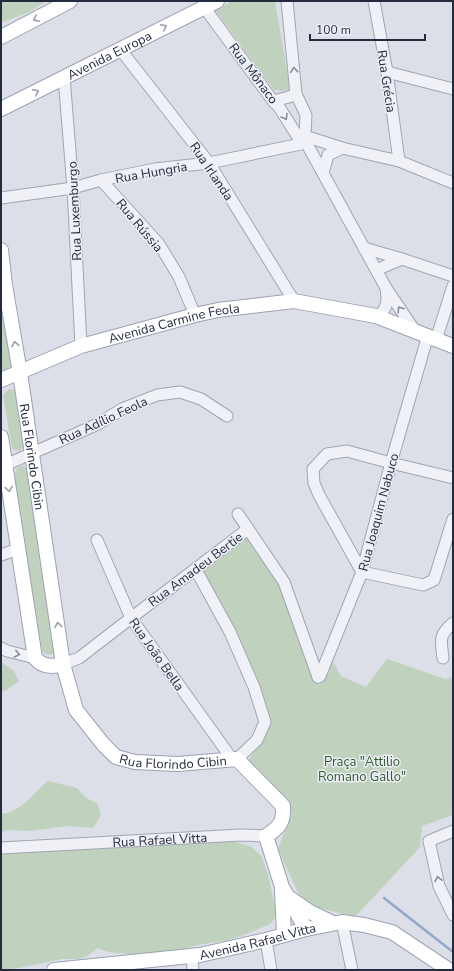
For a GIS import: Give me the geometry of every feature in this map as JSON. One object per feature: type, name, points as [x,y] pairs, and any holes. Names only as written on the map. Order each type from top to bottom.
[{"type":"main road","points":[[1,37],[70,1]]},
{"type":"main road","name":"Avenida Europa","points":[[1,109],[210,4]]},
{"type":"main road","name":"Rua Florindo Cibin","points":[[1,250],[3,285],[20,373],[63,664],[76,710],[103,744],[116,756],[136,762],[178,764],[234,759],[283,806],[284,816],[276,830],[266,836]]},
{"type":"main road","name":"Avenida Carmine Feola","points":[[1,380],[81,346],[195,315],[218,310],[294,301],[379,317],[415,331],[453,353]]},
{"type":"main road","name":"Avenida Carmine Feola","points":[[353,312],[374,323],[431,341],[453,346]]},
{"type":"main road","name":"Rua Florindo Cibin","points":[[1,437],[3,466],[18,549],[34,658]]},
{"type":"main road","points":[[34,658],[44,665],[55,666],[63,664]]},
{"type":"main road","points":[[266,836],[284,891],[306,929]]},
{"type":"main road","points":[[284,891],[310,912],[338,922]]},
{"type":"main road","points":[[284,891],[284,934]]},
{"type":"main road","name":"Avenida Rafael Vitta","points":[[54,970],[114,967],[192,956],[266,940],[284,934],[338,922],[364,924],[392,932],[449,970]]},
{"type":"street","name":"Rua Mônaco","points":[[287,1],[296,94],[306,115],[305,141]]},
{"type":"street","name":"Rua Grécia","points":[[374,1],[387,72],[400,161]]},
{"type":"street","name":"Rua Mônaco","points":[[210,4],[273,101],[305,141],[386,288],[415,331]]},
{"type":"street","name":"Rua Irlanda","points":[[120,49],[209,163],[294,301]]},
{"type":"street","points":[[387,72],[453,89]]},
{"type":"street","name":"Rua Luxemburgo","points":[[64,77],[73,188],[81,346]]},
{"type":"street","points":[[273,101],[289,98],[296,94]]},
{"type":"street","name":"Rua Hungria","points":[[1,198],[73,188],[101,180],[155,169],[209,163],[305,141],[400,161],[453,183]]},
{"type":"street","points":[[323,173],[328,155],[342,148]]},
{"type":"street","name":"Rua Rússia","points":[[101,180],[158,244],[179,277],[195,315]]},
{"type":"street","points":[[364,248],[402,258],[453,276]]},
{"type":"street","points":[[376,270],[402,258]]},
{"type":"street","name":"Rua Joaquim Nabuco","points":[[248,529],[284,582],[318,677],[320,676],[362,572],[391,463],[431,341],[453,286]]},
{"type":"street","points":[[379,317],[387,301],[386,288]]},
{"type":"street","name":"Rua Adílio Feola","points":[[3,466],[98,424],[122,408],[157,395],[180,392],[201,399],[227,416]]},
{"type":"street","points":[[453,478],[347,451],[327,454],[313,469],[314,483],[362,572],[424,585],[434,580],[453,519]]},
{"type":"street","points":[[238,514],[248,529]]},
{"type":"street","name":"Rua Amadeu Bertie","points":[[63,664],[79,658],[248,529]]},
{"type":"street","name":"Rua João Bella","points":[[97,540],[131,618],[234,759]]},
{"type":"street","points":[[1,555],[18,549]]},
{"type":"street","points":[[196,570],[230,632],[254,687],[265,722],[257,740],[234,759]]},
{"type":"street","points":[[443,658],[441,637],[446,629],[453,623]]},
{"type":"street","points":[[1,648],[7,652],[34,658]]},
{"type":"street","points":[[453,831],[429,841],[439,886],[453,915]]},
{"type":"street","name":"Rua Rafael Vitta","points":[[1,848],[241,835],[266,836]]},
{"type":"street","points":[[338,922],[352,970]]},
{"type":"street","points":[[266,940],[271,970]]},
{"type":"street","points":[[192,956],[193,970]]},
{"type":"green space","points":[[1,1],[47,1],[29,12],[1,23]]},
{"type":"green space","points":[[233,1],[275,1],[290,89],[283,91],[274,90],[215,10]]},
{"type":"green space","points":[[1,296],[13,365],[6,370],[1,370]]},
{"type":"green space","points":[[9,389],[18,390],[25,446],[19,451],[12,449],[3,395]]},
{"type":"green space","points":[[23,466],[28,468],[55,653],[51,655],[42,651],[14,476],[17,468]]},
{"type":"green space","name":"Praça \"Attilio Romano Gallo\"","points":[[244,535],[281,585],[318,682],[329,655],[341,676],[366,687],[387,659],[445,679],[453,677],[453,815],[422,826],[420,847],[355,917],[303,904],[278,849],[292,812],[248,762],[270,723],[239,653],[196,570]]},
{"type":"green space","points":[[1,662],[13,670],[19,681],[5,691],[1,690]]},
{"type":"green space","points":[[48,781],[77,788],[86,798],[97,803],[101,815],[93,828],[67,826],[31,831],[8,830],[1,832],[1,814],[8,813],[21,806]]},
{"type":"green space","points":[[219,840],[236,842],[252,847],[262,857],[268,875],[276,910],[275,918],[270,924],[229,940],[198,945],[170,953],[136,955],[108,952],[98,948],[87,956],[79,959],[62,959],[19,968],[1,970],[1,852]]},
{"type":"waterway","points":[[384,898],[453,952]]}]
